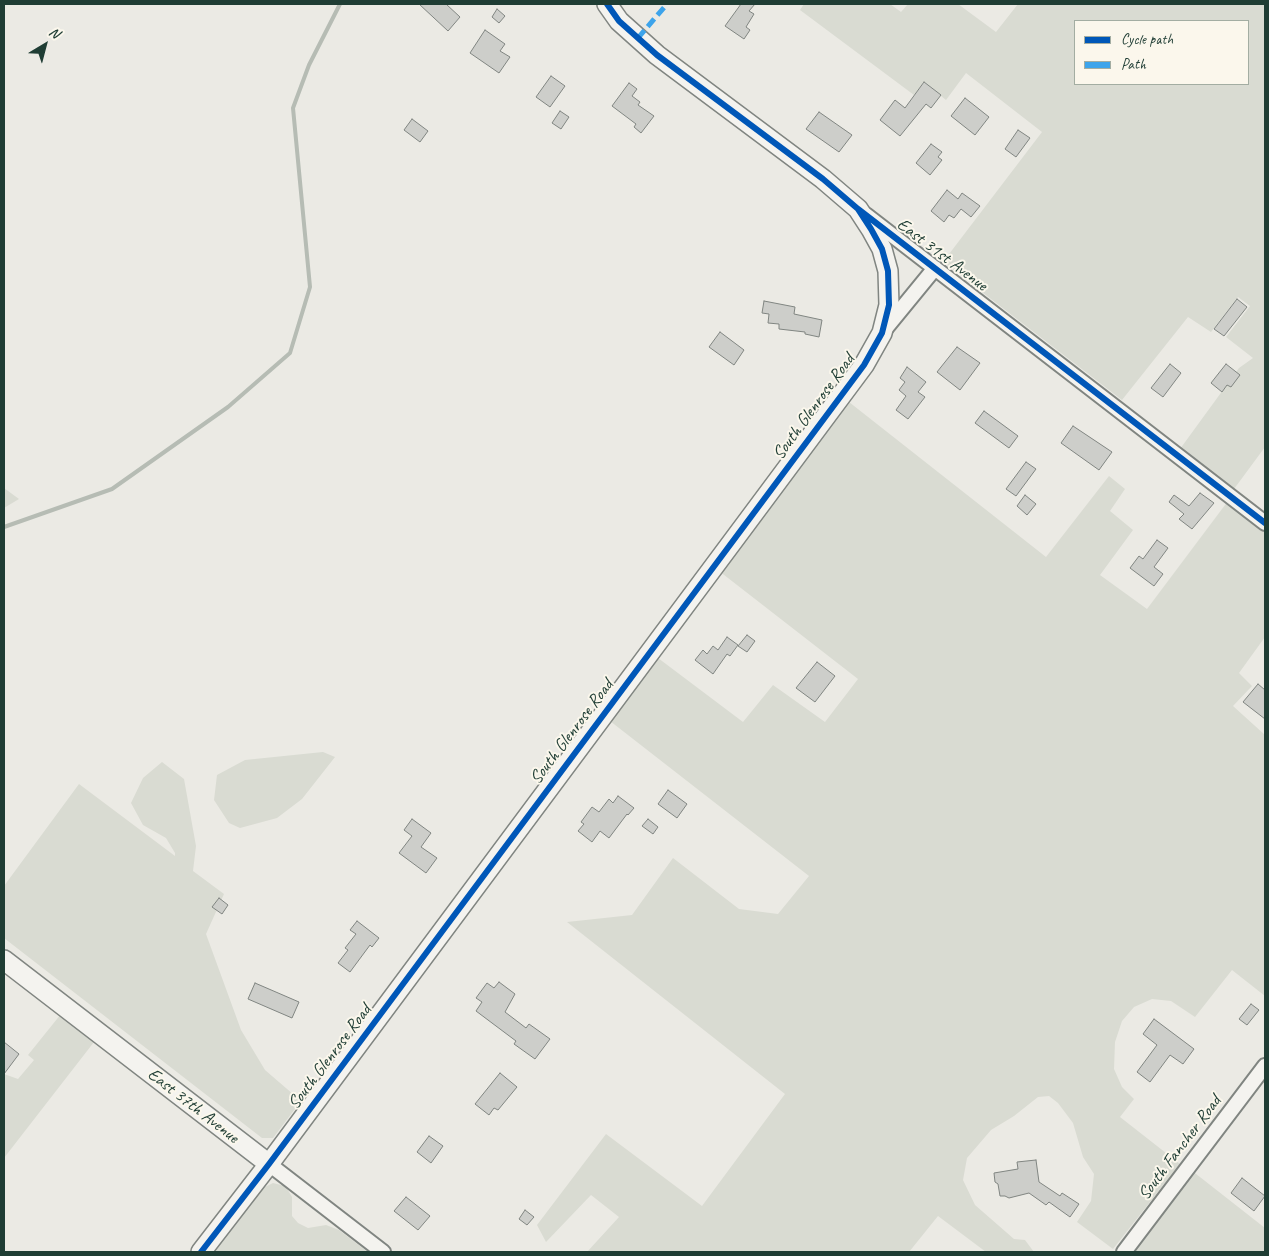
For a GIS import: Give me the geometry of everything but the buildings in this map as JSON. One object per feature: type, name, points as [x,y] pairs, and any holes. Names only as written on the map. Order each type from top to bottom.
[{"type":"street","name":"East 31st Avenue","points":[[607,4],[619,21],[657,55],[823,180],[1265,523]]},
{"type":"street","name":"South Glenrose Road","points":[[202,1252],[858,373],[882,333],[889,305],[888,271],[882,249],[858,209]]},
{"type":"street","points":[[882,333],[935,268]]},
{"type":"street","name":"East 37th Avenue","points":[[4,960],[383,1252]]},
{"type":"street","name":"South Fancher Road","points":[[1124,1252],[1265,1066]]},
{"type":"shaded area","points":[[804,4],[890,4],[901,12],[908,4],[958,4],[996,32],[1018,4],[1265,4],[1265,447],[1234,489],[1180,449],[1239,368],[1253,358],[1226,337],[1250,306],[1238,297],[1211,332],[1188,317],[1122,400],[943,262],[1042,132],[966,73],[946,100],[924,82],[914,95],[800,10]]},
{"type":"shaded area","points":[[849,402],[1046,557],[1109,476],[1125,489],[1110,511],[1133,530],[1100,575],[1147,609],[1228,501],[1265,529],[1265,637],[1239,673],[1252,686],[1233,706],[1265,735],[1265,996],[1232,970],[1195,1017],[1171,1001],[1152,999],[1134,1007],[1122,1021],[1115,1042],[1114,1069],[1122,1087],[1134,1099],[1120,1117],[1180,1164],[1113,1249],[1077,1222],[1091,1201],[1094,1174],[1083,1157],[1073,1123],[1058,1103],[1049,1096],[1038,1097],[1014,1116],[991,1130],[967,1158],[963,1180],[975,1205],[1014,1239],[1025,1240],[1034,1252],[986,1252],[938,1216],[909,1252],[587,1252],[619,1217],[591,1195],[546,1242],[537,1225],[606,1134],[702,1206],[785,1094],[567,922],[632,915],[673,858],[739,909],[778,914],[809,876],[610,721],[658,658],[743,722],[773,685],[825,722],[858,679],[719,571]]},
{"type":"shaded area","points":[[4,488],[19,499],[4,508]]},
{"type":"shaded area","points":[[323,752],[335,757],[302,799],[277,818],[240,828],[229,823],[214,800],[217,775],[245,760]]},
{"type":"shaded area","points":[[162,762],[184,779],[196,846],[193,871],[224,894],[206,934],[241,1030],[265,1070],[301,1101],[273,1138],[262,1138],[4,938],[4,886],[79,784],[175,856],[166,838],[143,825],[131,803],[143,778]]},
{"type":"shaded area","points":[[61,1014],[94,1042],[4,1158],[4,1074],[18,1079],[34,1060],[28,1055]]},
{"type":"shaded area","points":[[1191,1170],[1265,1228],[1265,1252],[1130,1252]]},
{"type":"shaded area","points":[[273,1183],[285,1186],[289,1192],[292,1197],[292,1216],[298,1223],[308,1228],[326,1225],[339,1230],[368,1252],[214,1252],[261,1189]]},
{"type":"waterway","points":[[4,527],[112,489],[228,407],[290,353],[310,287],[293,108],[309,65],[340,4]]},
{"type":"marked path","points":[[638,38],[667,4]]},
{"type":"cycle path","points":[[607,4],[619,21],[657,55],[823,179],[858,209],[1265,523]]},
{"type":"cycle path","points":[[201,1252],[269,1164],[864,365],[882,333],[889,305],[888,271],[882,249],[858,209]]}]
